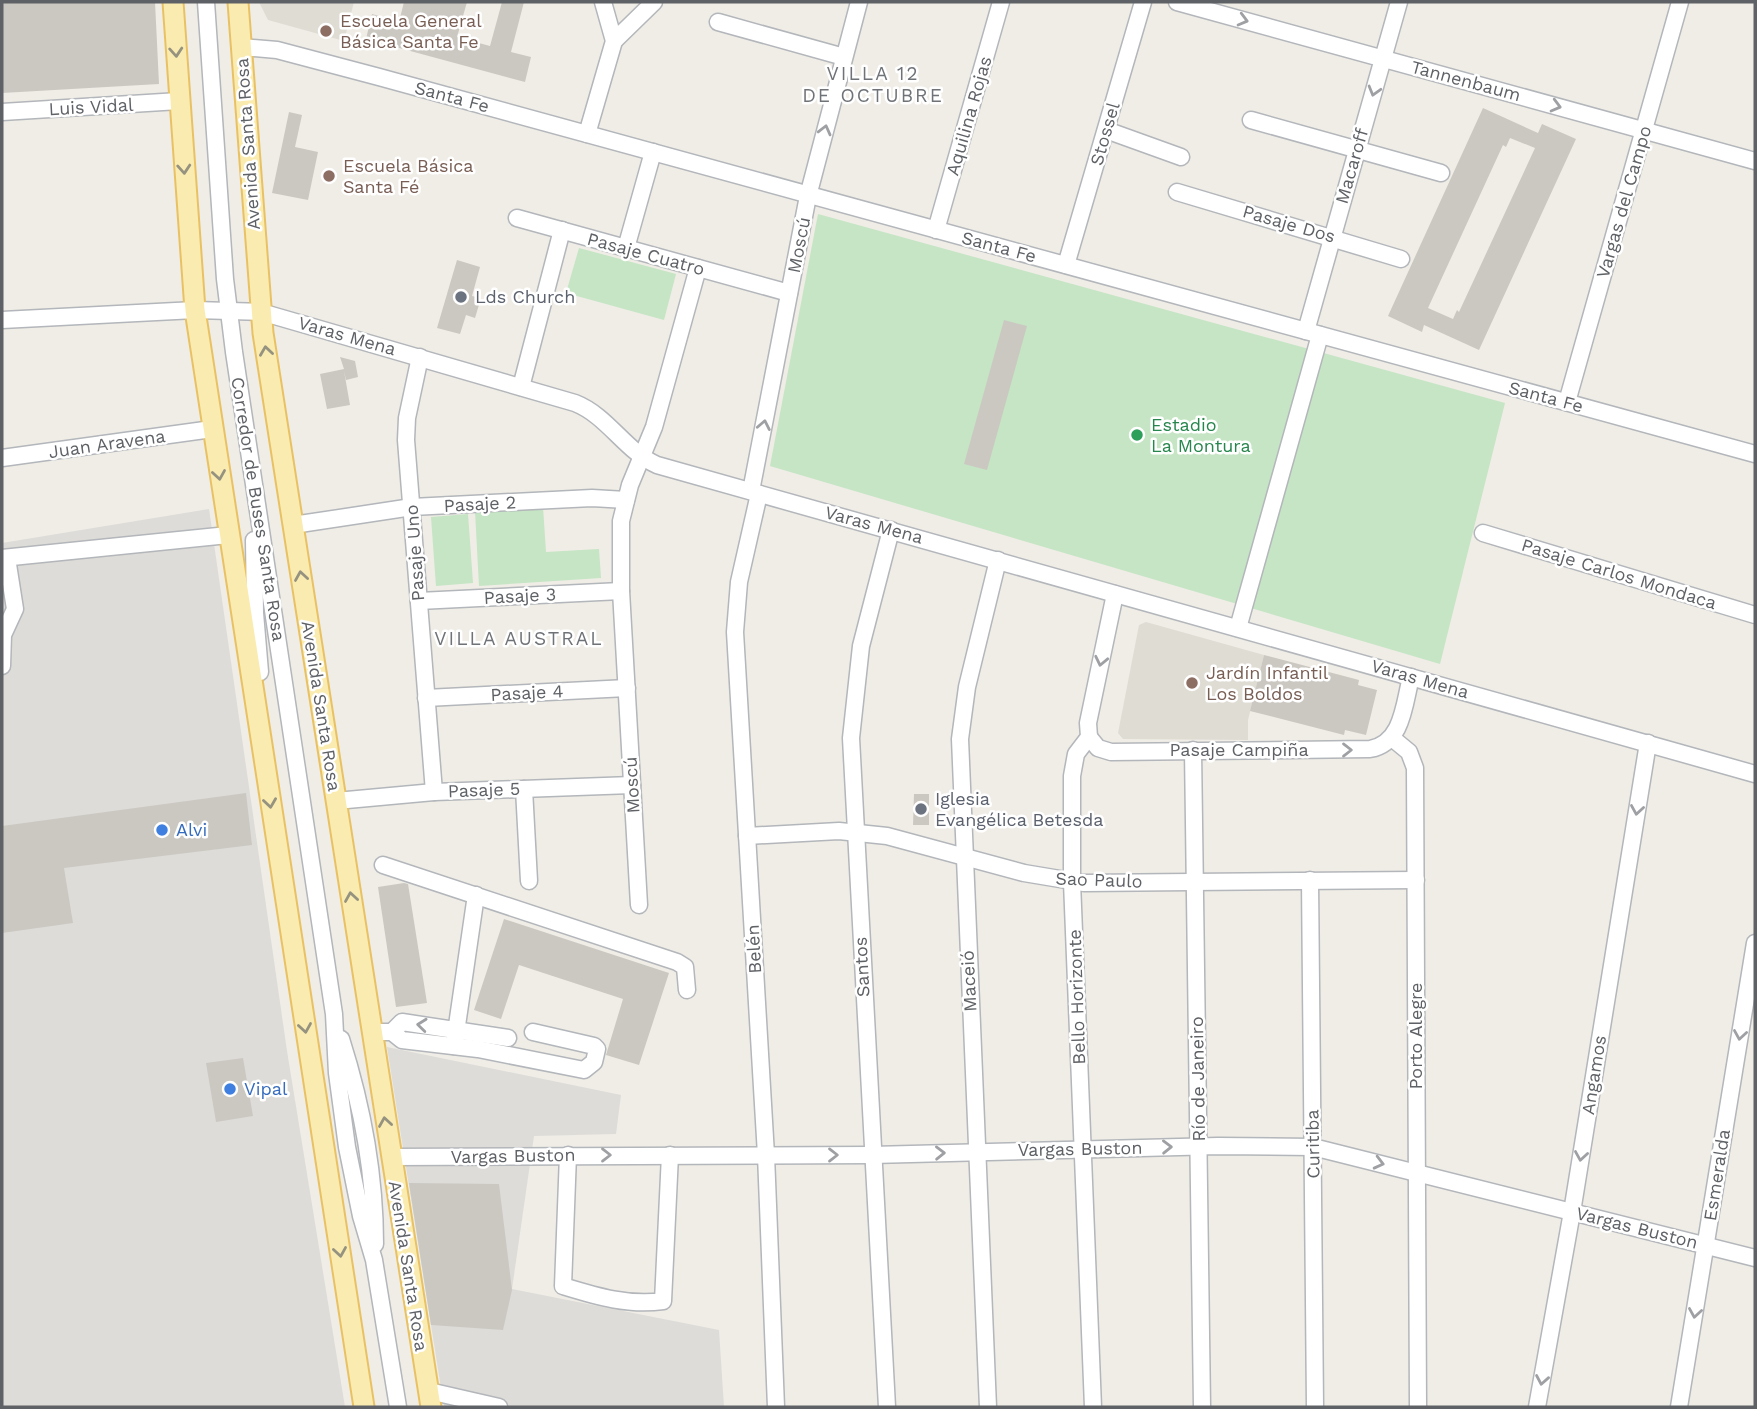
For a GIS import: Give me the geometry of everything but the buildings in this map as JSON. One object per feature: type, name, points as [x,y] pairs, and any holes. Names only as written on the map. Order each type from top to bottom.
[{"type":"main road","points":[[173,2],[195,310],[364,1407]]},
{"type":"main road","name":"Avenida Santa Rosa","points":[[238,2],[261,312],[430,1399]]},
{"type":"street","name":"Corredor de Buses Santa Rosa","points":[[206,2],[229,310],[334,1014],[360,1103],[375,1210],[374,1260],[398,1407]]},
{"type":"street","points":[[603,2],[614,41]]},
{"type":"street","points":[[587,134],[614,41],[654,2]]},
{"type":"street","name":"Moscú","points":[[755,493],[782,291],[859,2]]},
{"type":"street","name":"Aquilina Rojas","points":[[936,230],[1001,2]]},
{"type":"street","name":"Stossel","points":[[1066,265],[1143,2]]},
{"type":"street","name":"Tannenbaum","points":[[1177,2],[1755,161]]},
{"type":"street","name":"Macaroff","points":[[1238,628],[1313,333],[1333,236],[1399,2]]},
{"type":"street","name":"Vargas del Campo","points":[[1567,402],[1680,2]]},
{"type":"street","points":[[719,22],[844,57]]},
{"type":"street","name":"Santa Fe","points":[[241,47],[277,50],[1755,454]]},
{"type":"street","name":"Luis Vidal","points":[[2,112],[179,101]]},
{"type":"street","points":[[1251,120],[1441,173]]},
{"type":"street","points":[[1106,130],[1181,157]]},
{"type":"street","points":[[626,248],[653,152]]},
{"type":"street","name":"Pasaje Dos","points":[[1177,192],[1401,258]]},
{"type":"street","name":"Pasaje Cuatro","points":[[517,218],[782,291]]},
{"type":"street","points":[[521,387],[562,230]]},
{"type":"street","points":[[643,458],[698,268]]},
{"type":"street","name":"Varas Mena","points":[[2,320],[195,310],[261,312],[521,387],[590,410],[643,458],[657,465],[1755,774]]},
{"type":"street","name":"Pasaje Uno","points":[[419,357],[406,429],[434,792]]},
{"type":"street","name":"Juan Aravena","points":[[2,458],[212,429]]},
{"type":"street","name":"Moscú","points":[[639,905],[620,536],[626,500],[643,458]]},
{"type":"street","points":[[255,492],[254,587],[261,681],[260,735]]},
{"type":"street","name":"Belén","points":[[755,493],[739,582],[735,632],[765,1155],[776,1407]]},
{"type":"street","name":"Pasaje 2","points":[[293,525],[412,507],[592,498],[626,500]]},
{"type":"street","name":"Santos","points":[[887,1407],[851,738],[856,675],[891,530]]},
{"type":"street","name":"Pasaje Carlos Mondaca","points":[[1483,533],[1755,615]]},
{"type":"street","points":[[2,666],[3,635],[15,609],[4,558],[228,534]]},
{"type":"street","name":"Maceió","points":[[988,1407],[960,768],[963,711],[998,560]]},
{"type":"street","name":"Pasaje 3","points":[[419,601],[621,592]]},
{"type":"street","name":"Bello Horizonte","points":[[1093,1407],[1072,882],[1072,776],[1076,754],[1089,737],[1088,723],[1115,594]]},
{"type":"street","points":[[1392,738],[1400,720],[1411,677]]},
{"type":"street","name":"Pasaje 4","points":[[426,698],[627,688]]},
{"type":"street","name":"Pasaje Campiña","points":[[1089,737],[1098,748],[1111,752],[1370,749],[1386,744],[1392,738]]},
{"type":"street","name":"Porto Alegre","points":[[1392,738],[1409,752],[1415,762],[1418,1407]]},
{"type":"street","name":"Angamos","points":[[1537,1407],[1572,1212],[1648,743]]},
{"type":"street","name":"Río de Janeiro","points":[[1193,750],[1202,1407]]},
{"type":"street","name":"Pasaje 5","points":[[336,801],[434,792],[632,785]]},
{"type":"street","points":[[524,789],[529,881]]},
{"type":"street","name":"Sao Paulo","points":[[747,836],[855,832],[918,842],[1024,873],[1072,882],[1416,880]]},
{"type":"street","points":[[383,864],[677,962],[685,967],[687,990]]},
{"type":"street","name":"Curitiba","points":[[1310,880],[1315,1407]]},
{"type":"street","points":[[454,1046],[476,895]]},
{"type":"street","name":"Esmeralda","points":[[1679,1407],[1755,943]]},
{"type":"street","points":[[392,1032],[402,1023],[455,1028],[508,1038]]},
{"type":"street","points":[[372,1031],[392,1032],[402,1040],[454,1046],[584,1070],[594,1062],[597,1049],[594,1046],[533,1032]]},
{"type":"street","name":"Vargas Buston","points":[[391,1157],[872,1154],[1198,1146],[1313,1147],[1755,1258]]},
{"type":"street","points":[[569,1155],[563,1286],[607,1300],[663,1301],[670,1155]]},
{"type":"street","points":[[430,1399],[499,1407]]},
{"type":"shaded area","name":"Escuela General Básica Santa Fe","points":[[259,2],[354,2],[344,41],[268,20]]},
{"type":"shaded area","points":[[209,509],[287,1051],[345,1407],[2,1407],[2,543]]},
{"type":"shaded area","name":"Jardín Infantil Los Boldos","points":[[1146,622],[1264,655],[1248,720],[1248,740],[1123,739],[1118,733],[1139,625]]},
{"type":"shaded area","points":[[387,1047],[621,1095],[616,1134],[534,1136],[512,1289],[719,1330],[724,1407],[444,1407]]},
{"type":"green space","name":"Estadio La Montura","points":[[818,214],[1505,403],[1440,664],[770,466]]},
{"type":"green space","points":[[579,248],[676,274],[664,320],[566,293]]},
{"type":"green space","points":[[543,507],[546,552],[599,549],[601,578],[479,586],[475,511]]},
{"type":"green space","points":[[468,514],[473,583],[436,586],[431,517]]},
{"type":"place","name":"Escuela General Básica Santa Fe","points":[[326,31]]},
{"type":"place","name":"Escuela Básica Santa Fé","points":[[329,176]]},
{"type":"place","name":"Lds Church","points":[[461,297]]},
{"type":"place","name":"Estadio La Montura","points":[[1137,435]]},
{"type":"place","name":"Jardín Infantil Los Boldos","points":[[1192,683]]},
{"type":"place","name":"Iglesia Evangélica Betesda","points":[[921,809]]},
{"type":"place","name":"Alvi","points":[[162,830]]},
{"type":"place","name":"Vipal","points":[[230,1089]]},
{"type":"district","name":"VILLA 12 DE OCTUBRE","points":[[873,84]]},
{"type":"district","name":"VILLA AUSTRAL","points":[[519,638]]}]
